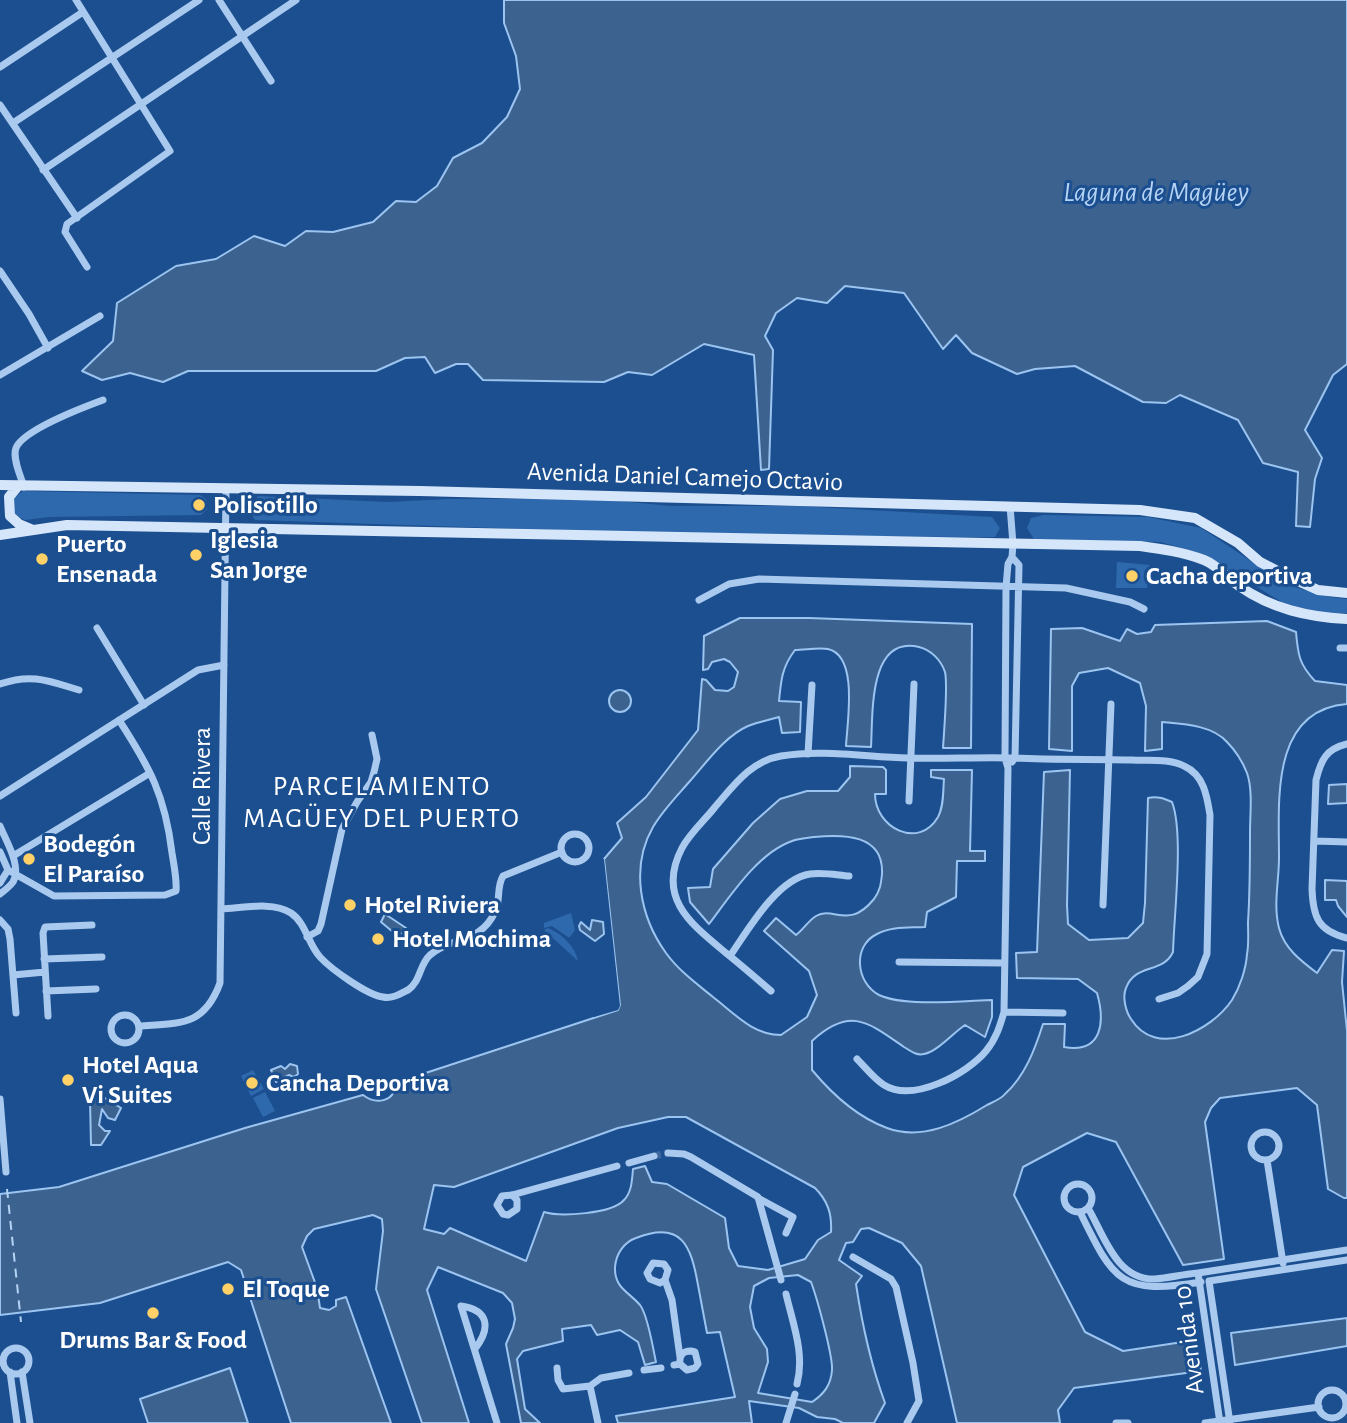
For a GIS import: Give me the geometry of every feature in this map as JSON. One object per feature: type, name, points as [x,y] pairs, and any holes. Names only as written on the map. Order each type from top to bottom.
[{"type":"main road","name":"Avenida Daniel Camejo Octavio","points":[[0,485],[420,491],[1140,510],[1195,518],[1238,543],[1260,562],[1291,578],[1318,590],[1347,593]]},
{"type":"main road","points":[[21,486],[9,497],[10,516],[19,524],[32,529]]},
{"type":"main road","points":[[0,535],[67,525],[1140,546],[1177,552],[1207,561],[1242,587],[1282,609],[1320,618],[1347,620]]},
{"type":"street","points":[[76,0],[168,147],[168,153],[67,224],[65,232],[87,267]]},
{"type":"street","points":[[13,122],[199,0]]},
{"type":"street","points":[[219,0],[271,81]]},
{"type":"street","points":[[43,170],[296,0]]},
{"type":"street","points":[[0,67],[83,12]]},
{"type":"street","points":[[0,105],[77,218]]},
{"type":"street","points":[[0,271],[48,348]]},
{"type":"street","points":[[0,375],[100,316]]},
{"type":"street","points":[[21,486],[16,447],[30,434],[72,412],[103,400]]},
{"type":"street","name":"Calle Rivera","points":[[139,1026],[190,1020],[204,1012],[220,983],[226,489]]},
{"type":"street","points":[[857,1059],[885,1085],[903,1091],[924,1089],[943,1081],[985,1053],[996,1037],[1004,1012],[1008,768],[1005,758],[1006,587],[1013,544],[1010,506]]},
{"type":"street","points":[[1008,768],[1014,758],[1019,588],[1019,565],[1012,557]]},
{"type":"street","points":[[699,600],[729,584],[760,579],[1066,588],[1130,602],[1144,609]]},
{"type":"street","points":[[97,628],[144,705]]},
{"type":"street","points":[[0,796],[198,670],[224,665]]},
{"type":"street","points":[[0,684],[20,677],[35,677],[79,690]]},
{"type":"street","points":[[909,801],[914,684]]},
{"type":"street","points":[[808,754],[812,685]]},
{"type":"street","points":[[1103,905],[1111,704]]},
{"type":"street","points":[[0,852],[12,871],[54,896],[174,893],[177,888],[168,824],[160,791],[141,753],[119,720]]},
{"type":"street","points":[[307,937],[318,931],[321,924],[345,821],[371,782],[377,759],[372,735]]},
{"type":"street","points":[[1347,744],[1327,751],[1316,780],[1312,889],[1317,919],[1328,932],[1347,938]]},
{"type":"street","points":[[771,991],[699,931],[681,911],[673,881],[683,845],[742,776],[768,759],[808,754],[910,758],[1109,759],[1183,765],[1193,771],[1207,796],[1210,815],[1207,954],[1198,977],[1178,993],[1159,999]]},
{"type":"street","points":[[13,856],[150,773]]},
{"type":"street","points":[[0,826],[13,856],[13,882],[0,894]]},
{"type":"street","points":[[1315,841],[1347,842]]},
{"type":"street","points":[[222,909],[281,908],[291,913],[320,958],[337,971],[385,998],[398,995],[414,985],[420,969],[432,953],[469,938],[488,923],[497,909],[499,882],[503,876],[562,852]]},
{"type":"street","points":[[0,883],[12,871]]},
{"type":"street","points":[[730,956],[766,905],[788,882],[810,874],[849,876]]},
{"type":"street","points":[[0,920],[8,929],[10,939],[16,1013]]},
{"type":"street","points":[[48,1016],[43,933],[45,927],[92,925]]},
{"type":"street","points":[[44,959],[102,957]]},
{"type":"street","points":[[899,962],[1004,963]]},
{"type":"street","points":[[13,975],[45,972]]},
{"type":"street","points":[[46,991],[96,989]]},
{"type":"street","points":[[1004,1012],[1063,1013]]},
{"type":"street","points":[[0,1099],[6,1172]]},
{"type":"street","points":[[668,1153],[691,1157],[793,1217],[786,1233]]},
{"type":"street","points":[[630,1162],[654,1156]]},
{"type":"street","points":[[1267,1160],[1285,1269]]},
{"type":"street","points":[[512,1195],[617,1166]]},
{"type":"street","points":[[1074,1184],[1083,1184],[1090,1190],[1092,1199],[1088,1208],[1080,1212],[1070,1210],[1064,1203],[1064,1194],[1074,1184]]},
{"type":"street","points":[[758,1197],[781,1280]]},
{"type":"street","points":[[1088,1208],[1117,1262],[1128,1271],[1155,1279],[1198,1273]]},
{"type":"street","points":[[1080,1212],[1111,1268],[1127,1281],[1164,1288],[1209,1281],[1207,1271]]},
{"type":"street","name":"Avenida 10","points":[[1220,1422],[1198,1273],[1347,1250]]},
{"type":"street","points":[[853,1257],[891,1279],[896,1287],[919,1401],[908,1423]]},
{"type":"street","name":"Avenida 10","points":[[1229,1421],[1209,1281],[1347,1260]]},
{"type":"street","points":[[665,1280],[672,1300],[678,1362]]},
{"type":"street","points":[[786,1294],[801,1353],[802,1367],[797,1384]]},
{"type":"street","points":[[475,1349],[485,1326],[484,1315],[475,1308],[461,1306],[497,1423]]},
{"type":"street","points":[[10,1372],[22,1372],[28,1366],[24,1351],[16,1348],[8,1351],[4,1358],[4,1366],[10,1372],[18,1423]]},
{"type":"street","points":[[1210,1353],[1219,1352]]},
{"type":"street","points":[[557,1368],[558,1380],[563,1389],[590,1385],[601,1378],[629,1373]]},
{"type":"street","points":[[644,1370],[661,1368]]},
{"type":"street","points":[[22,1372],[30,1423]]},
{"type":"street","points":[[590,1385],[598,1423]]},
{"type":"street","points":[[1329,1390],[1340,1392],[1346,1401],[1344,1412],[1335,1418],[1325,1416],[1318,1407],[1320,1396],[1329,1390]]},
{"type":"street","points":[[786,1423],[794,1396]]},
{"type":"street","points":[[1205,1423],[1318,1407]]},
{"type":"street","points":[[1116,1423],[1128,1423]]},
{"type":"shaded area","points":[[23,491],[200,495],[206,499],[207,509],[201,515],[49,517],[25,520],[12,514],[12,499]]},
{"type":"shaded area","points":[[258,496],[388,502],[448,499],[597,499],[671,506],[799,506],[992,517],[1000,528],[995,537],[677,534],[255,520],[248,509]]},
{"type":"shaded area","points":[[1043,515],[1148,517],[1201,528],[1287,585],[1347,599],[1347,613],[1290,607],[1204,555],[1161,542],[1034,539],[1027,528],[1031,518]]},
{"type":"shaded area","name":"Cacha deportiva","points":[[1117,562],[1150,565],[1147,588],[1116,588]]},
{"type":"shaded area","points":[[571,913],[575,930],[570,937],[552,926],[544,928],[544,923]]},
{"type":"shaded area","points":[[548,928],[567,941],[578,961],[544,930]]},
{"type":"shaded area","name":"Cancha Deportiva","points":[[253,1070],[264,1089],[251,1096],[241,1076]]},
{"type":"shaded area","name":"Cancha Deportiva","points":[[265,1092],[275,1111],[263,1117],[253,1098]]},
{"type":"water","name":"Laguna de Magüey","points":[[504,0],[1347,0],[1347,364],[1333,375],[1305,430],[1322,458],[1315,479],[1310,527],[1296,526],[1298,472],[1263,463],[1238,420],[1180,395],[1166,403],[1143,402],[1075,366],[1035,369],[1017,374],[972,353],[956,335],[943,349],[904,293],[845,286],[827,303],[797,298],[776,313],[765,336],[773,350],[769,469],[761,470],[754,355],[704,344],[652,375],[628,372],[604,382],[483,380],[468,364],[456,364],[435,373],[425,357],[405,358],[376,371],[188,371],[163,382],[130,373],[102,380],[82,371],[113,341],[117,303],[176,266],[216,259],[254,236],[285,246],[306,231],[333,232],[373,222],[396,201],[416,202],[437,186],[453,158],[482,143],[507,117],[520,89],[516,56],[504,23]]},
{"type":"water","points":[[740,618],[972,624],[971,748],[943,748],[946,678],[938,660],[928,650],[902,647],[890,653],[882,665],[874,698],[871,747],[846,746],[848,677],[838,654],[824,648],[795,650],[783,674],[779,701],[801,702],[800,732],[782,733],[779,717],[748,726],[731,736],[709,758],[653,827],[646,842],[640,875],[644,908],[657,939],[671,960],[688,977],[745,1022],[762,1031],[781,1035],[807,1017],[817,995],[809,971],[764,931],[776,918],[796,935],[816,916],[829,913],[849,915],[865,908],[876,896],[881,884],[881,861],[876,851],[860,839],[849,837],[825,836],[792,841],[757,865],[709,924],[690,902],[688,888],[710,887],[713,869],[753,823],[780,799],[807,791],[838,791],[850,777],[850,766],[883,767],[886,770],[886,794],[875,794],[877,806],[890,825],[899,831],[910,833],[930,827],[940,813],[944,779],[931,777],[931,770],[972,770],[970,851],[985,851],[985,861],[957,861],[956,897],[927,912],[925,927],[901,928],[877,934],[864,947],[860,964],[865,982],[871,989],[890,999],[934,1002],[992,1000],[992,1017],[985,1037],[965,1025],[935,1049],[918,1054],[869,1025],[848,1021],[825,1030],[812,1041],[812,1070],[828,1088],[865,1118],[887,1128],[913,1132],[952,1124],[1001,1097],[1024,1071],[1043,1024],[1065,1024],[1064,1047],[1077,1048],[1087,1045],[1098,1033],[1101,1014],[1097,993],[1078,979],[1017,978],[1016,953],[1037,952],[1044,772],[1070,770],[1068,924],[1089,940],[1128,938],[1143,923],[1148,798],[1172,802],[1176,816],[1178,853],[1173,952],[1163,963],[1142,971],[1130,980],[1125,992],[1131,1019],[1142,1031],[1154,1037],[1168,1039],[1197,1030],[1223,1011],[1232,1000],[1242,978],[1248,942],[1251,802],[1249,780],[1243,765],[1221,736],[1188,725],[1162,722],[1162,749],[1145,751],[1146,706],[1140,683],[1108,668],[1079,673],[1072,686],[1072,751],[1049,749],[1051,629],[1082,628],[1120,641],[1127,629],[1137,634],[1151,632],[1155,625],[1267,621],[1296,632],[1300,659],[1315,681],[1347,685],[1347,704],[1322,710],[1304,723],[1292,741],[1284,762],[1280,786],[1276,902],[1279,928],[1285,942],[1299,959],[1317,973],[1332,950],[1344,951],[1342,982],[1347,1031],[1347,1198],[1328,1189],[1317,1105],[1297,1088],[1220,1098],[1211,1108],[1205,1122],[1224,1259],[1183,1265],[1116,1142],[1087,1133],[1023,1167],[1014,1195],[1085,1332],[1123,1351],[1196,1340],[1201,1371],[1074,1388],[1058,1410],[1060,1423],[957,1423],[921,1266],[902,1243],[869,1228],[861,1229],[853,1242],[846,1243],[839,1260],[862,1276],[856,1284],[861,1314],[885,1403],[874,1423],[843,1423],[817,1417],[799,1408],[749,1401],[752,1423],[618,1423],[616,1416],[735,1397],[720,1332],[707,1333],[692,1259],[682,1240],[664,1232],[652,1233],[628,1242],[619,1253],[615,1267],[620,1285],[643,1310],[656,1362],[645,1365],[638,1342],[620,1330],[597,1335],[591,1325],[562,1329],[563,1341],[523,1351],[517,1359],[525,1409],[540,1423],[521,1423],[506,1344],[515,1319],[512,1303],[503,1293],[438,1267],[427,1290],[469,1423],[422,1423],[376,1289],[383,1231],[382,1219],[373,1215],[314,1229],[302,1247],[317,1288],[320,1308],[329,1310],[336,1306],[336,1300],[346,1297],[391,1423],[291,1423],[241,1270],[228,1262],[100,1303],[0,1315],[0,1194],[59,1187],[245,1128],[363,1095],[374,1100],[384,1100],[392,1094],[395,1083],[618,1010],[620,1005],[604,859],[622,838],[617,823],[646,797],[698,730],[702,679],[715,690],[728,691],[734,687],[738,672],[730,662],[724,659],[712,662],[708,669],[703,670],[704,636]],"holes":[[[668,1117],[686,1117],[815,1188],[828,1208],[831,1232],[818,1240],[805,1259],[768,1270],[738,1266],[729,1248],[725,1218],[667,1184],[652,1182],[645,1166],[633,1169],[629,1193],[618,1205],[586,1213],[544,1212],[526,1261],[450,1228],[444,1234],[424,1229],[434,1185],[454,1187],[618,1128]],[[798,1275],[811,1282],[832,1363],[828,1385],[812,1402],[758,1393],[768,1362],[767,1349],[754,1328],[750,1307],[754,1286],[769,1278]]]},
{"type":"water","points":[[620,690],[628,693],[631,701],[628,709],[620,712],[612,709],[609,701],[612,693]]},
{"type":"water","points":[[1347,784],[1347,803],[1328,804],[1329,785]]},
{"type":"water","points":[[1325,880],[1347,881],[1347,917],[1336,900],[1325,900]]},
{"type":"water","points":[[385,914],[406,928],[399,937],[381,922]]},
{"type":"water","points":[[592,920],[603,922],[604,934],[595,941],[580,930],[579,926],[581,922],[590,930]]},
{"type":"water","points":[[290,1064],[297,1066],[298,1074],[294,1077],[289,1075],[276,1082],[271,1070],[281,1066],[285,1069]]},
{"type":"water","points":[[100,1095],[121,1108],[115,1120],[108,1118],[102,1109],[99,1125],[105,1131],[110,1131],[101,1145],[91,1145],[90,1100]]},
{"type":"water","points":[[1347,1318],[1347,1346],[1235,1365],[1231,1333]]},
{"type":"water","points":[[230,1368],[248,1423],[148,1423],[140,1399]]},
{"type":"pier","points":[[600,858],[604,859],[620,1006],[618,1010],[594,1017],[593,1015],[618,1005]]},
{"type":"ferry route","points":[[7,1189],[21,1322]]},
{"type":"tunnel","points":[[654,1156],[668,1153]]},
{"type":"place","name":"Polisotillo","points":[[199,505]]},
{"type":"place","name":"Iglesia San Jorge","points":[[196,555]]},
{"type":"place","name":"Puerto Ensenada","points":[[42,559]]},
{"type":"place","name":"Cacha deportiva","points":[[1132,576]]},
{"type":"place","name":"Bodegón El Paraíso","points":[[29,859]]},
{"type":"place","name":"Hotel Riviera","points":[[350,905]]},
{"type":"place","name":"Hotel Mochima","points":[[378,939]]},
{"type":"place","name":"Hotel Aqua Vi Suites","points":[[68,1080]]},
{"type":"place","name":"Cancha Deportiva","points":[[252,1083]]},
{"type":"place","name":"El Toque","points":[[228,1289]]},
{"type":"place","name":"Drums Bar & Food","points":[[153,1313]]},
{"type":"district","name":"PARCELAMIENTO MAGÜEY DEL PUERTO","points":[[382,803]]}]
